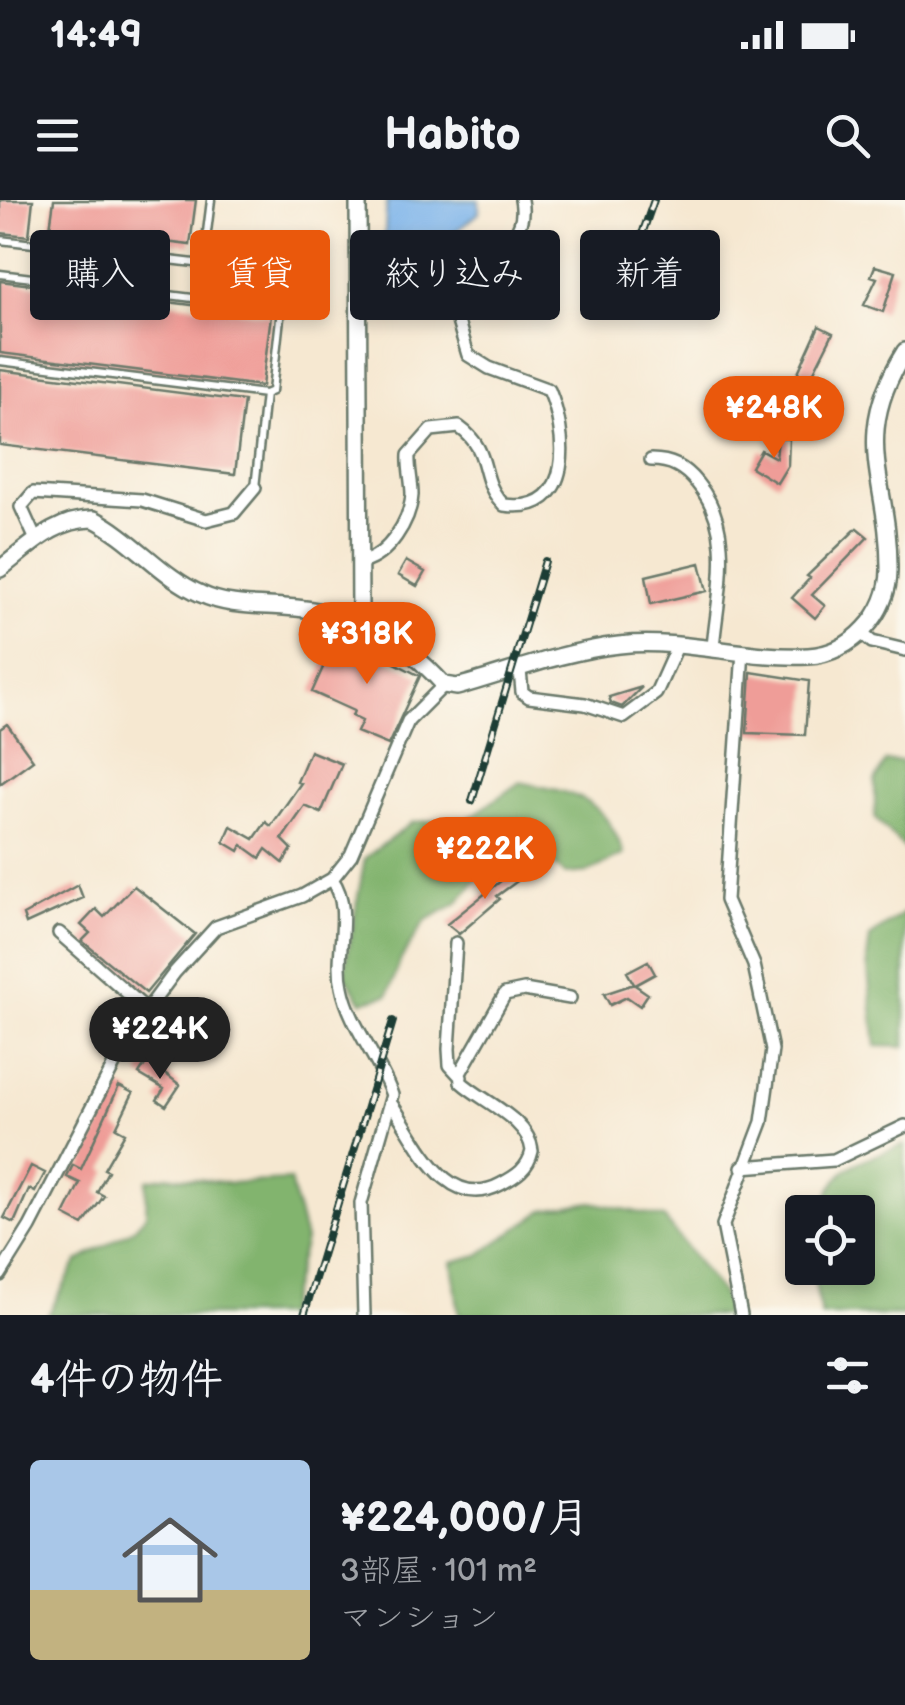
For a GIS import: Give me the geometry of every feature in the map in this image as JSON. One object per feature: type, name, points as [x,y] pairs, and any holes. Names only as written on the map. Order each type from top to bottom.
[{"type":"street","points":[[358,200],[360,620]]},
{"type":"street","points":[[362,562],[384,554],[403,522],[412,492],[409,454],[431,430],[459,427],[474,438],[487,461],[489,486],[504,505],[520,507],[549,492],[558,481],[564,458],[562,432],[549,390],[488,368],[468,355],[456,315],[462,275],[509,243],[522,222],[520,200]]},
{"type":"street","points":[[0,568],[36,540],[77,519],[94,520],[202,595],[242,605],[317,609],[360,620],[426,665],[444,685],[457,687],[598,648],[678,644],[809,656],[832,652],[860,632],[877,611],[889,584],[874,423],[891,374],[905,351]]},
{"type":"street","points":[[651,460],[674,463],[690,474],[709,496],[721,522],[713,648]]},
{"type":"street","points":[[36,540],[21,507],[33,493],[142,500],[206,520],[234,513],[254,488]]},
{"type":"street","points":[[860,632],[872,642],[905,650]]},
{"type":"street","points":[[520,670],[522,692],[529,697],[571,700],[624,717],[656,694],[678,644]]},
{"type":"street","points":[[741,1315],[723,1225],[762,1122],[772,1063],[770,1034],[754,966],[726,900],[742,650]]},
{"type":"street","points":[[0,1275],[24,1238],[102,1082],[147,1010],[216,927],[302,896],[332,879],[350,855],[408,721],[444,685]]},
{"type":"street","points":[[332,879],[343,904],[338,951],[342,992],[378,1058],[392,1095],[360,1203],[364,1315]]},
{"type":"street","points":[[59,934],[147,1010]]},
{"type":"street","points":[[392,1105],[450,1184],[476,1192],[492,1189],[523,1170],[532,1144],[526,1131],[473,1093],[450,1064],[456,943]]},
{"type":"street","points":[[460,1076],[504,994],[524,990],[570,998]]},
{"type":"street","points":[[742,1168],[834,1160],[905,1126]]},
{"type":"lane","points":[[0,240],[203,264],[211,200]]},
{"type":"lane","points":[[0,274],[281,309],[272,390],[265,394],[0,362]]},
{"type":"lane","points":[[254,488],[265,394]]},
{"type":"green space","points":[[902,761],[905,849],[875,818],[875,781],[885,762]]},
{"type":"green space","points":[[520,782],[586,801],[607,820],[624,854],[588,872],[565,874],[541,852],[492,862],[456,904],[425,921],[401,959],[388,995],[362,1002],[344,974],[365,858],[413,822],[468,819]]},
{"type":"green space","points":[[905,912],[905,1047],[876,1046],[867,960],[870,937]]},
{"type":"green space","points":[[905,1145],[905,1315],[821,1315],[815,1285],[875,1285],[875,1195],[827,1195],[842,1173],[863,1160]]},
{"type":"green space","points":[[169,1176],[230,1183],[290,1180],[305,1240],[285,1315],[48,1315],[77,1262],[132,1230],[146,1215],[147,1180]]},
{"type":"green space","points":[[592,1202],[664,1218],[727,1301],[729,1315],[459,1315],[452,1262],[479,1255],[544,1210]]},
{"type":"water","points":[[387,200],[479,200],[479,213],[458,230],[385,230]]},
{"type":"building","points":[[0,200],[33,200],[29,236],[0,233]]},
{"type":"building","points":[[54,200],[196,200],[190,245],[170,243],[170,230],[50,228]]},
{"type":"building","points":[[875,266],[896,272],[883,312],[864,305],[877,278],[871,276]]},
{"type":"building","points":[[0,281],[30,285],[30,320],[170,320],[170,302],[190,305],[190,320],[270,320],[262,386],[0,353]]},
{"type":"building","points":[[819,326],[833,333],[801,397],[800,406],[806,407],[801,436],[782,433],[789,392]]},
{"type":"building","points":[[0,370],[244,401],[235,474],[0,445]]},
{"type":"building","points":[[778,438],[789,439],[788,465],[777,483],[751,467],[761,450],[776,458]]},
{"type":"building","points":[[857,528],[868,537],[812,595],[825,606],[815,618],[792,598],[810,578],[807,576]]},
{"type":"building","points":[[406,561],[425,572],[417,586],[398,575]]},
{"type":"building","points":[[700,563],[707,591],[651,604],[646,576]]},
{"type":"building","points":[[338,634],[420,676],[388,745],[357,732],[362,721],[352,716],[354,711],[312,692]]},
{"type":"building","points":[[751,672],[809,681],[805,735],[747,733]]},
{"type":"building","points":[[642,687],[622,707],[611,703],[609,697]]},
{"type":"building","points":[[7,724],[33,760],[0,784],[0,729]]},
{"type":"building","points":[[310,751],[342,764],[321,813],[305,806],[282,839],[292,849],[283,863],[266,849],[260,858],[242,845],[239,851],[224,842],[231,826],[254,839],[266,822],[271,826],[301,783],[297,782]]},
{"type":"building","points":[[521,865],[527,874],[497,896],[500,899],[459,934],[447,924]]},
{"type":"building","points":[[78,885],[83,898],[26,924],[23,915]]},
{"type":"building","points":[[134,886],[195,934],[146,993],[82,941],[90,933],[81,925],[96,909],[104,917]]},
{"type":"building","points":[[648,961],[655,974],[635,985],[648,994],[640,1006],[627,997],[610,1005],[604,994],[634,984],[627,972]]},
{"type":"building","points":[[171,1017],[198,1027],[191,1044],[164,1034]]},
{"type":"building","points":[[148,1060],[180,1085],[166,1106],[157,1100],[164,1089],[139,1074]]},
{"type":"building","points":[[119,1086],[133,1093],[116,1128],[125,1133],[104,1169],[108,1171],[97,1192],[104,1196],[83,1225],[64,1215],[80,1183],[67,1177],[73,1165],[81,1169]]},
{"type":"building","points":[[31,1166],[45,1173],[35,1192],[29,1189],[14,1223],[4,1218]]},
{"type":"railway","points":[[643,230],[654,200]]},
{"type":"railway","points":[[472,801],[545,561]]},
{"type":"railway","points":[[304,1315],[393,1021]]}]
